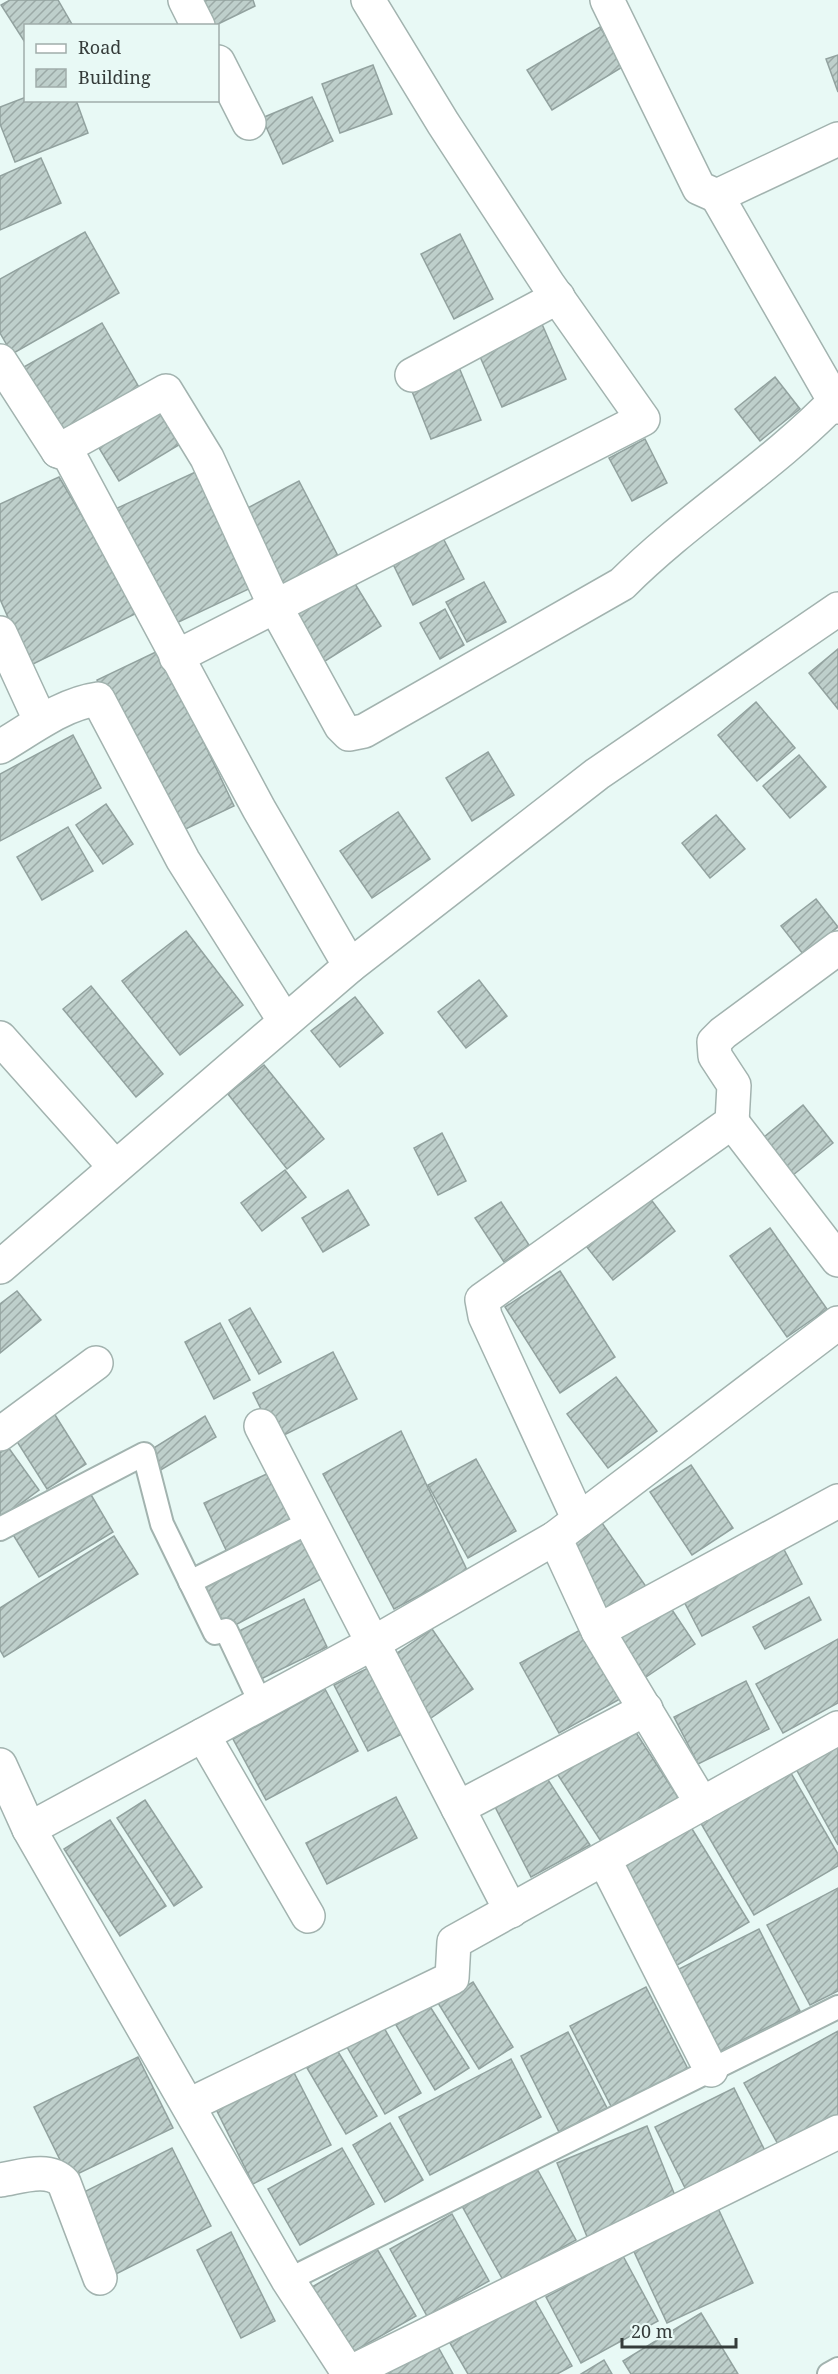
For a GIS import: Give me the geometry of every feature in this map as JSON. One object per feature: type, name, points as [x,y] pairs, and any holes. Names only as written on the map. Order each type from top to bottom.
[{"type":"street","points":[[185,0],[197,24]]},
{"type":"street","points":[[176,657],[643,418],[558,297],[443,123],[368,0]]},
{"type":"street","points":[[58,452],[166,391],[207,458],[275,606],[341,726],[349,734],[364,731],[622,584],[647,558],[807,431],[837,402],[717,196],[699,189],[650,83],[607,0]]},
{"type":"street","points":[[219,64],[249,123]]},
{"type":"street","points":[[717,196],[838,140]]},
{"type":"street","points":[[412,375],[558,297]]},
{"type":"street","points":[[0,361],[58,452],[69,455],[259,809],[350,966]]},
{"type":"street","points":[[0,1267],[284,1020],[350,966],[597,774],[838,609]]},
{"type":"street","points":[[0,633],[40,720]]},
{"type":"street","points":[[0,747],[40,720],[98,699],[183,860],[284,1020]]},
{"type":"street","points":[[836,954],[723,1033],[714,1042],[715,1056],[734,1085],[732,1122],[838,1260]]},
{"type":"street","points":[[0,1038],[115,1167]]},
{"type":"street","points":[[702,1804],[598,1631],[567,1529],[485,1316],[482,1300],[732,1122]]},
{"type":"street","points":[[29,1829],[375,1642],[567,1529],[838,1323]]},
{"type":"street","points":[[0,1434],[96,1363]]},
{"type":"street","points":[[261,1426],[375,1642],[511,1911]]},
{"type":"street","points":[[598,1631],[838,1501]]},
{"type":"street","points":[[458,1808],[646,1709]]},
{"type":"street","points":[[189,2105],[452,1978],[454,1942],[838,1728]]},
{"type":"street","points":[[204,1735],[308,1916]]},
{"type":"street","points":[[0,1765],[29,1829],[288,2280],[349,2373],[838,2133]]},
{"type":"street","points":[[603,1859],[711,2070]]},
{"type":"street","points":[[0,2180],[47,2173],[58,2175],[64,2183],[100,2278]]},
{"type":"lane","points":[[0,1529],[144,1454],[162,1524],[215,1633],[226,1630],[261,1704]]},
{"type":"lane","points":[[190,1582],[312,1521]]},
{"type":"lane","points":[[288,2280],[838,2007]]},
{"type":"lane","points":[[830,2374],[838,2369]]},
{"type":"building","points":[[10,0],[58,0],[72,24],[24,24],[24,41],[1,5]]},
{"type":"building","points":[[198,0],[253,0],[255,6],[218,24],[213,24]]},
{"type":"building","points":[[600,27],[624,66],[552,110],[527,70]]},
{"type":"building","points":[[838,55],[838,92],[826,59]]},
{"type":"building","points":[[373,65],[392,114],[340,133],[322,84]]},
{"type":"building","points":[[312,97],[333,141],[283,164],[262,118]]},
{"type":"building","points":[[24,98],[24,102],[77,102],[88,133],[15,162],[0,124],[0,107]]},
{"type":"building","points":[[41,158],[61,203],[0,230],[0,176]]},
{"type":"building","points":[[85,232],[119,293],[12,354],[0,333],[0,279]]},
{"type":"building","points":[[460,234],[493,299],[454,319],[421,254]]},
{"type":"building","points":[[538,315],[566,379],[502,407],[474,343]]},
{"type":"building","points":[[102,323],[144,396],[64,442],[22,368]]},
{"type":"building","points":[[458,365],[481,420],[431,439],[409,384]]},
{"type":"building","points":[[775,377],[800,409],[760,441],[735,409]]},
{"type":"building","points":[[156,399],[182,443],[119,481],[93,438]]},
{"type":"building","points":[[645,439],[667,483],[632,501],[609,458]]},
{"type":"building","points":[[202,469],[257,585],[168,627],[113,510]]},
{"type":"building","points":[[59,477],[139,612],[29,666],[0,599],[0,504]]},
{"type":"building","points":[[299,481],[338,556],[279,586],[240,512]]},
{"type":"building","points":[[442,536],[464,579],[413,605],[392,562]]},
{"type":"building","points":[[352,579],[381,626],[314,668],[285,620]]},
{"type":"building","points":[[484,582],[506,622],[467,642],[446,602]]},
{"type":"building","points":[[445,609],[464,645],[440,659],[420,623]]},
{"type":"building","points":[[838,649],[838,709],[809,673]]},
{"type":"building","points":[[160,650],[234,806],[171,836],[97,680]]},
{"type":"building","points":[[756,702],[795,748],[757,781],[718,735]]},
{"type":"building","points":[[73,735],[101,788],[0,841],[0,774]]},
{"type":"building","points":[[488,752],[514,795],[472,821],[446,778]]},
{"type":"building","points":[[799,755],[826,787],[790,818],[763,786]]},
{"type":"building","points":[[106,804],[133,844],[103,864],[76,825]]},
{"type":"building","points":[[398,812],[430,859],[372,898],[340,851]]},
{"type":"building","points":[[716,815],[745,849],[710,878],[682,843]]},
{"type":"building","points":[[68,827],[93,871],[42,900],[17,857]]},
{"type":"building","points":[[816,899],[838,927],[803,954],[781,926]]},
{"type":"building","points":[[186,931],[243,1005],[180,1055],[122,981]]},
{"type":"building","points":[[479,980],[507,1016],[466,1048],[438,1012]]},
{"type":"building","points":[[91,986],[163,1074],[136,1097],[63,1009]]},
{"type":"building","points":[[355,997],[383,1033],[340,1067],[311,1031]]},
{"type":"building","points":[[264,1065],[324,1139],[287,1169],[228,1094]]},
{"type":"building","points":[[803,1105],[833,1143],[793,1175],[763,1138]]},
{"type":"building","points":[[442,1133],[466,1181],[438,1195],[414,1148]]},
{"type":"building","points":[[285,1170],[306,1197],[262,1231],[241,1203]]},
{"type":"building","points":[[348,1190],[369,1225],[323,1252],[302,1218]]},
{"type":"building","points":[[649,1197],[675,1231],[613,1280],[586,1246]]},
{"type":"building","points":[[501,1202],[529,1245],[504,1262],[475,1218]]},
{"type":"building","points":[[770,1228],[827,1309],[787,1337],[730,1256]]},
{"type":"building","points":[[560,1271],[615,1357],[560,1393],[505,1307]]},
{"type":"building","points":[[17,1291],[41,1320],[0,1353],[0,1304]]},
{"type":"building","points":[[250,1308],[281,1362],[259,1374],[229,1320]]},
{"type":"building","points":[[220,1323],[250,1380],[214,1399],[185,1342]]},
{"type":"building","points":[[333,1352],[357,1399],[276,1439],[253,1393]]},
{"type":"building","points":[[616,1377],[657,1431],[608,1468],[567,1414]]},
{"type":"building","points":[[50,1407],[86,1464],[47,1489],[11,1432]]},
{"type":"building","points":[[205,1416],[216,1437],[154,1474],[144,1454]]},
{"type":"building","points":[[401,1431],[467,1570],[394,1609],[323,1474]]},
{"type":"building","points":[[8,1447],[39,1490],[0,1519],[0,1453]]},
{"type":"building","points":[[476,1459],[516,1531],[468,1558],[428,1485]]},
{"type":"building","points":[[691,1465],[733,1528],[692,1555],[650,1492]]},
{"type":"building","points":[[271,1472],[294,1521],[227,1552],[204,1503]]},
{"type":"building","points":[[87,1488],[113,1532],[39,1577],[12,1533]]},
{"type":"building","points":[[602,1523],[647,1588],[605,1618],[565,1549]]},
{"type":"building","points":[[301,1531],[325,1577],[226,1630],[195,1592]]},
{"type":"building","points":[[114,1536],[138,1574],[4,1657],[0,1650],[0,1608]]},
{"type":"building","points":[[779,1540],[802,1584],[702,1636],[679,1592]]},
{"type":"building","points":[[809,1597],[821,1620],[765,1649],[753,1627]]},
{"type":"building","points":[[664,1598],[695,1644],[643,1679],[612,1633]]},
{"type":"building","points":[[304,1599],[327,1647],[261,1679],[237,1632]]},
{"type":"building","points":[[432,1629],[473,1689],[431,1718],[390,1658]]},
{"type":"building","points":[[582,1629],[620,1699],[559,1733],[520,1663]]},
{"type":"building","points":[[838,1639],[838,1703],[783,1733],[756,1684]]},
{"type":"building","points":[[376,1664],[410,1730],[368,1751],[334,1685]]},
{"type":"building","points":[[746,1681],[769,1729],[698,1764],[674,1717]]},
{"type":"building","points":[[325,1689],[358,1751],[266,1800],[233,1739]]},
{"type":"building","points":[[631,1725],[681,1802],[606,1849],[556,1772]]},
{"type":"building","points":[[838,1744],[838,1845],[795,1767]]},
{"type":"building","points":[[788,1768],[838,1854],[838,1866],[754,1915],[699,1820]]},
{"type":"building","points":[[543,1772],[590,1845],[531,1877],[492,1801]]},
{"type":"building","points":[[396,1797],[417,1838],[327,1884],[306,1843]]},
{"type":"building","points":[[145,1800],[202,1887],[174,1906],[117,1818]]},
{"type":"building","points":[[110,1820],[166,1906],[120,1936],[64,1849]]},
{"type":"building","points":[[689,1824],[749,1922],[674,1967],[615,1870]]},
{"type":"building","points":[[838,1888],[838,1991],[810,2005],[767,1925]]},
{"type":"building","points":[[759,1929],[800,2011],[707,2058],[665,1976]]},
{"type":"building","points":[[473,1982],[513,2047],[479,2069],[438,2003]]},
{"type":"building","points":[[646,1987],[690,2073],[614,2112],[570,2026]]},
{"type":"building","points":[[429,2005],[469,2068],[435,2090],[396,2025]]},
{"type":"building","points":[[383,2026],[421,2093],[385,2114],[347,2047]]},
{"type":"building","points":[[838,2031],[838,2124],[784,2155],[744,2083]]},
{"type":"building","points":[[568,2032],[607,2108],[559,2132],[521,2056]]},
{"type":"building","points":[[337,2050],[377,2116],[346,2134],[307,2068]]},
{"type":"building","points":[[138,2057],[173,2128],[69,2178],[34,2107]]},
{"type":"building","points":[[511,2059],[541,2117],[430,2175],[399,2117]]},
{"type":"building","points":[[289,2063],[331,2145],[253,2184],[212,2101]]},
{"type":"building","points":[[734,2088],[769,2159],[690,2198],[655,2127]]},
{"type":"building","points":[[390,2123],[423,2180],[385,2202],[353,2145]]},
{"type":"building","points":[[647,2126],[678,2203],[588,2239],[557,2163]]},
{"type":"building","points":[[172,2148],[211,2226],[112,2276],[72,2198]]},
{"type":"building","points":[[342,2148],[374,2204],[300,2245],[268,2189]]},
{"type":"building","points":[[536,2167],[576,2240],[503,2280],[462,2206]]},
{"type":"building","points":[[716,2204],[753,2283],[667,2323],[630,2243]]},
{"type":"building","points":[[452,2214],[489,2281],[427,2316],[390,2249]]},
{"type":"building","points":[[231,2232],[275,2321],[241,2338],[197,2250]]},
{"type":"building","points":[[377,2249],[416,2316],[351,2353],[312,2287]]},
{"type":"building","points":[[623,2256],[658,2321],[581,2363],[546,2297]]},
{"type":"building","points":[[533,2297],[572,2366],[557,2374],[468,2374],[450,2343]]},
{"type":"building","points":[[701,2313],[738,2374],[631,2374],[623,2361]]},
{"type":"building","points":[[437,2345],[453,2374],[385,2374]]},
{"type":"building","points":[[604,2360],[612,2374],[581,2374]]}]
